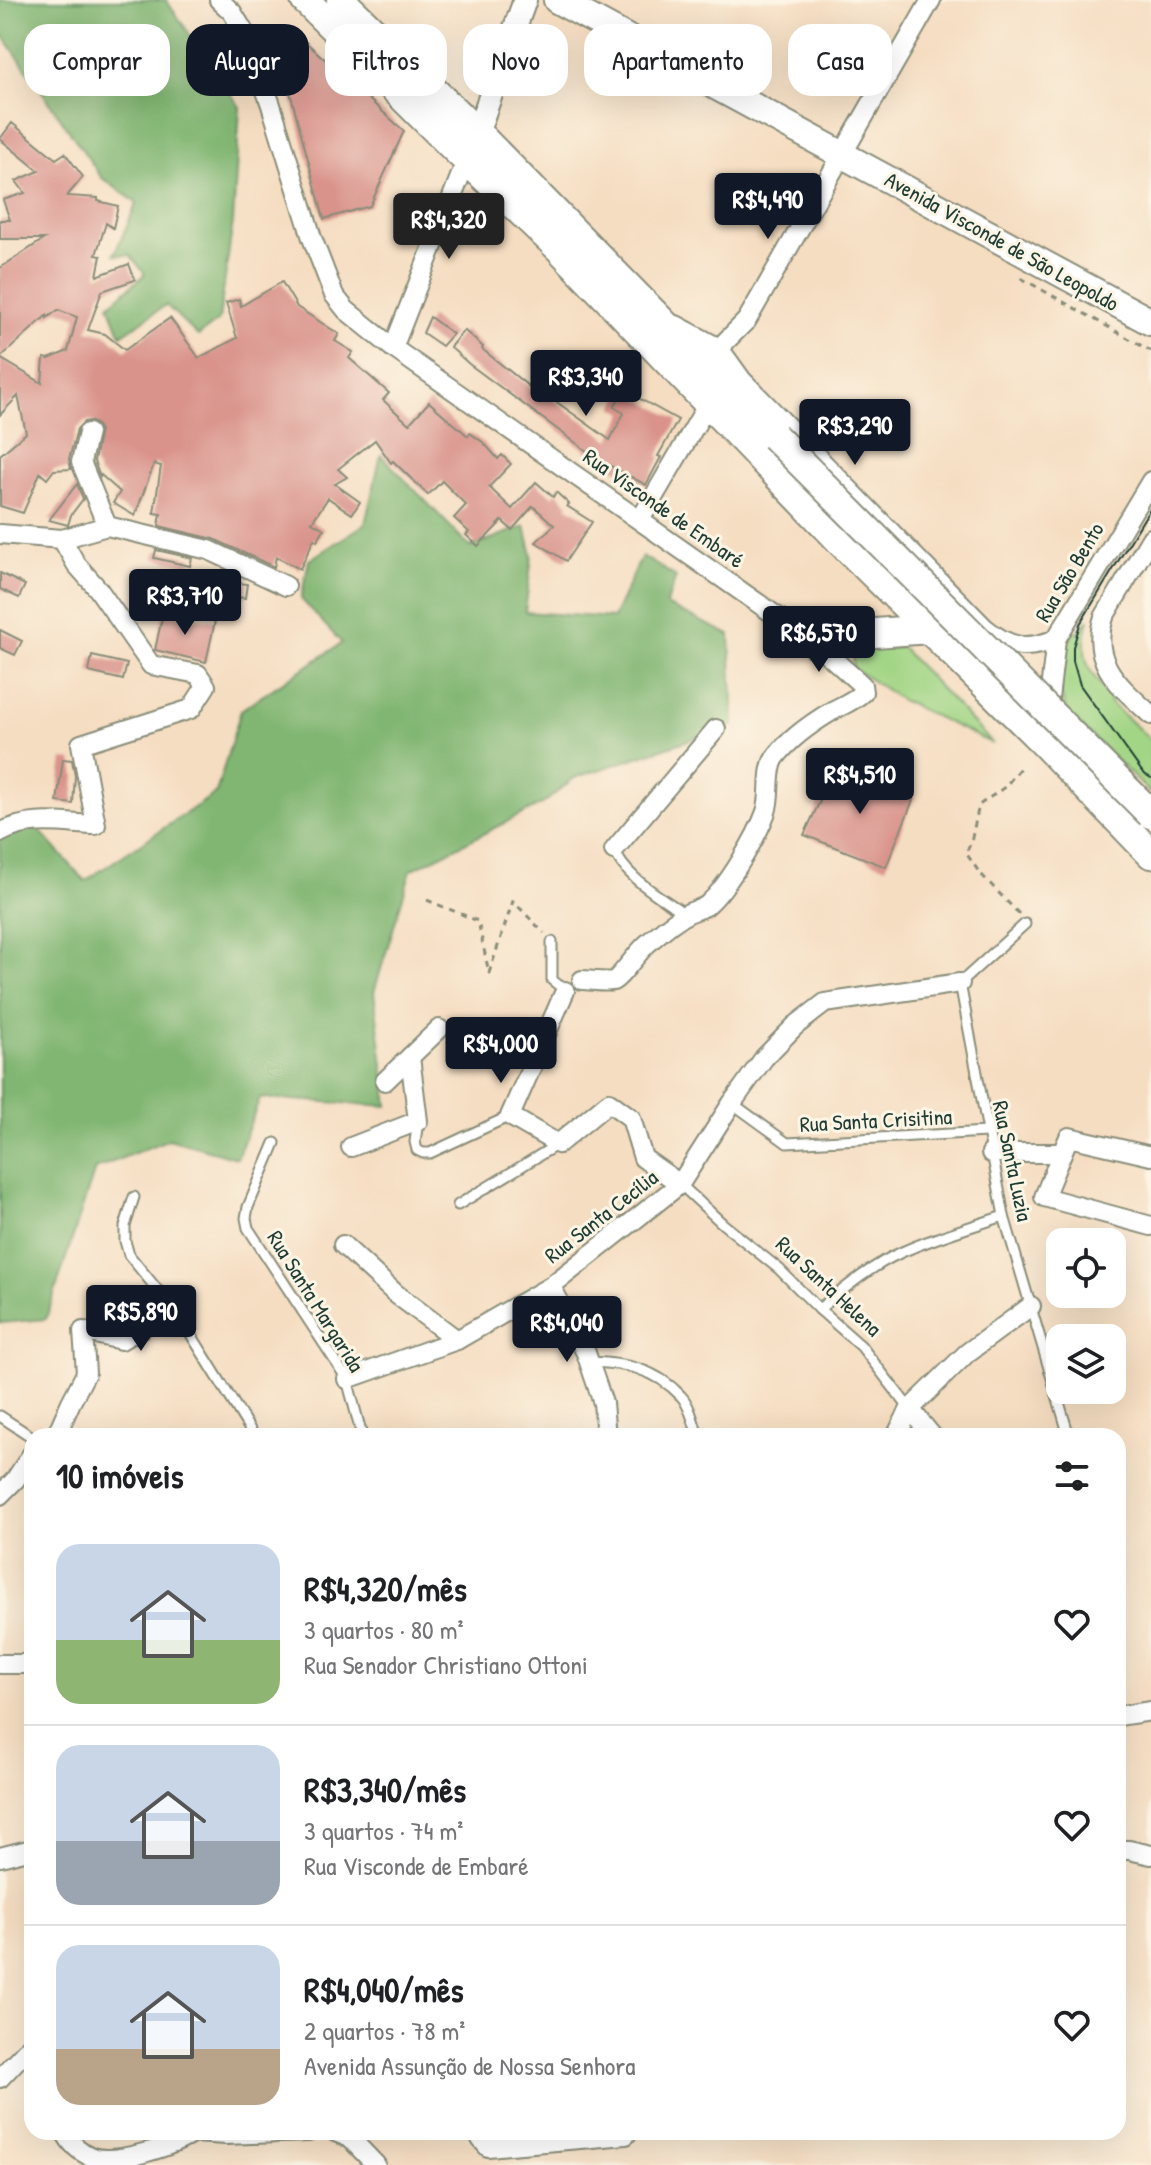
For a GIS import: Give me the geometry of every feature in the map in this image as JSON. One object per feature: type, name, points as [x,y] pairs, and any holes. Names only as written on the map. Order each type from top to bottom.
[{"type":"main road","points":[[305,0],[559,248],[847,548],[1151,854]]},
{"type":"main road","points":[[341,0],[477,133],[1151,814]]},
{"type":"main road","name":"Avenida Visconde de São Leopoldo","points":[[557,0],[1151,322]]},
{"type":"main road","points":[[815,643],[861,634],[930,629]]},
{"type":"street","name":"Rua Visconde de Embaré","points":[[219,0],[232,12],[246,35],[312,238],[334,295],[346,310],[393,348],[815,643],[862,685],[863,692],[856,699],[796,735],[774,759],[766,812],[744,855],[720,892],[704,908],[685,914]]},
{"type":"street","points":[[393,348],[525,0]]},
{"type":"street","points":[[719,348],[747,320],[931,0]]},
{"type":"street","points":[[656,315],[719,348],[742,380],[985,628],[1012,645],[1027,647],[1056,639]]},
{"type":"street","points":[[640,520],[708,404]]},
{"type":"street","points":[[88,433],[81,462],[107,526]]},
{"type":"street","name":"Rua São Bento","points":[[1044,743],[1056,639],[1151,481]]},
{"type":"street","points":[[0,534],[62,539],[107,526],[209,550],[286,586]]},
{"type":"street","points":[[1151,538],[1100,629],[1100,651],[1109,672],[1151,715]]},
{"type":"street","points":[[0,833],[32,822],[96,825],[81,744],[191,709],[206,686],[198,674],[151,665],[98,589],[76,564],[62,539]]},
{"type":"street","points":[[612,846],[716,729]]},
{"type":"street","points":[[582,980],[618,979],[646,945],[685,914]]},
{"type":"street","name":"Rua Santa Cecília","points":[[347,1379],[457,1340],[551,1286],[680,1184],[764,1058],[795,1026],[825,1003],[960,983]]},
{"type":"street","points":[[565,991],[510,1116],[558,1144],[609,1102],[631,1118],[643,1158],[680,1184]]},
{"type":"street","points":[[385,1081],[439,1029]]},
{"type":"street","points":[[351,1147],[418,1121],[410,1057]]},
{"type":"street","points":[[1151,1156],[1069,1137],[1044,1197],[1151,1226]]},
{"type":"street","points":[[991,1153],[1062,1153]]},
{"type":"street","points":[[343,1245],[396,1294],[457,1340]]},
{"type":"street","points":[[551,1286],[589,1362],[603,1403],[605,1428]]},
{"type":"street","points":[[900,1428],[910,1409],[967,1353],[1031,1306]]},
{"type":"street","points":[[60,1428],[86,1373],[83,1331],[121,1340],[173,1309]]},
{"type":"street","name":"Rua Santa Helena","points":[[910,1409],[925,1428]]},
{"type":"street","points":[[0,1495],[24,1466]]},
{"type":"street","points":[[0,1664],[24,1664]]},
{"type":"street","points":[[1126,1715],[1151,1711]]},
{"type":"street","points":[[1126,1850],[1151,1855]]},
{"type":"street","points":[[0,1857],[24,1851]]},
{"type":"street","points":[[0,2078],[24,2052]]},
{"type":"street","points":[[69,2140],[72,2145],[95,2159],[127,2158],[181,2140]]},
{"type":"street","points":[[352,2140],[376,2165]]},
{"type":"street","points":[[482,2140],[488,2147],[568,2140]]},
{"type":"lane","points":[[612,846],[623,866],[637,880],[685,914]]},
{"type":"lane","points":[[960,983],[1025,924]]},
{"type":"lane","points":[[552,942],[552,980],[565,991],[582,980]]},
{"type":"lane","name":"Rua Santa Luzia","points":[[960,983],[1004,1216],[1067,1428]]},
{"type":"lane","name":"Rua Santa Crisitina","points":[[732,1103],[787,1143],[987,1132]]},
{"type":"lane","points":[[418,1121],[417,1150],[430,1153],[510,1116]]},
{"type":"lane","name":"Rua Santa Margarida","points":[[275,1143],[248,1207],[248,1228],[347,1379],[360,1428]]},
{"type":"lane","points":[[458,1205],[558,1144]]},
{"type":"lane","name":"Rua Santa Helena","points":[[680,1184],[779,1269],[861,1346],[910,1409]]},
{"type":"lane","points":[[134,1197],[125,1226],[129,1255],[182,1320],[249,1428]]},
{"type":"lane","points":[[819,1309],[857,1278],[901,1253],[1004,1216]]},
{"type":"lane","points":[[589,1362],[624,1364],[654,1375],[683,1397],[695,1428]]},
{"type":"lane","points":[[0,1416],[24,1432]]},
{"type":"path","points":[[1023,764],[1005,787],[979,805],[966,853],[979,872],[1017,910],[1025,924]]},
{"type":"path","points":[[427,900],[478,921],[489,973],[513,901],[552,942]]},
{"type":"green space","points":[[0,0],[166,0],[186,29],[186,96],[232,96],[240,107],[233,222],[219,320],[198,336],[166,305],[121,335],[109,305],[145,274],[130,255],[114,255],[137,203],[102,178],[45,96],[170,96],[170,24],[24,24],[24,66],[0,31]]},
{"type":"green space","points":[[381,455],[470,547],[525,526],[532,555],[525,612],[613,618],[642,556],[676,577],[666,605],[730,635],[734,725],[574,778],[544,803],[411,870],[374,992],[388,1106],[260,1098],[237,1158],[169,1139],[95,1169],[46,1319],[0,1323],[0,828],[32,822],[85,881],[216,793],[241,710],[342,643],[301,599],[309,560],[365,524]]},
{"type":"green space","points":[[1089,619],[1085,653],[1091,671],[1112,698],[1109,702],[1151,740],[1151,794],[1069,714],[1064,704],[1060,673],[1064,652],[1071,631],[1078,633]]},
{"type":"green space","points":[[873,648],[902,648],[993,744],[901,700],[853,668],[853,655]]},
{"type":"building","points":[[309,45],[325,60],[325,96],[365,96],[404,131],[370,206],[324,219],[291,96],[309,96]]},
{"type":"building","points":[[12,123],[56,159],[65,153],[83,177],[67,196],[98,198],[98,201],[118,206],[113,228],[106,223],[96,255],[101,256],[97,276],[129,264],[135,280],[102,291],[88,330],[105,334],[125,350],[170,318],[199,358],[237,338],[226,303],[239,299],[241,306],[282,282],[297,307],[339,334],[335,341],[353,352],[349,358],[389,393],[383,400],[409,424],[429,402],[468,436],[470,433],[484,443],[498,459],[502,455],[511,464],[489,487],[512,509],[536,482],[553,497],[556,492],[569,504],[567,506],[592,522],[566,561],[536,542],[554,525],[533,506],[512,530],[502,521],[478,546],[454,518],[466,505],[442,481],[428,495],[393,461],[391,463],[375,440],[338,469],[347,477],[335,484],[360,502],[352,514],[328,498],[312,522],[324,529],[317,541],[314,539],[300,569],[276,557],[274,567],[214,539],[159,526],[161,514],[154,513],[161,466],[154,464],[135,516],[113,503],[120,492],[100,477],[94,461],[100,430],[90,421],[77,429],[69,459],[71,469],[54,470],[47,479],[40,473],[23,513],[0,506],[0,455],[26,433],[18,396],[0,415],[0,358],[0,268],[44,239],[0,239],[0,220],[10,220],[3,200],[25,193],[16,181],[39,171],[0,139]],"holes":[[[58,310],[77,317],[68,351],[44,358],[42,383],[0,358],[47,315],[47,318]]]},
{"type":"building","points":[[430,317],[453,334],[442,346],[423,333]]},
{"type":"building","points":[[464,330],[482,349],[532,389],[534,386],[610,440],[624,413],[614,407],[624,390],[678,420],[646,485],[599,460],[469,364],[450,347]]},
{"type":"building","points":[[77,484],[83,499],[68,525],[49,520]]},
{"type":"building","points":[[156,550],[192,558],[190,566],[154,558]]},
{"type":"building","points":[[0,573],[25,585],[19,598],[0,589]]},
{"type":"building","points":[[207,579],[247,584],[245,598],[206,594]]},
{"type":"building","points":[[163,613],[215,621],[206,662],[155,650]]},
{"type":"building","points":[[0,630],[22,641],[15,655],[0,648]]},
{"type":"building","points":[[92,656],[127,664],[123,680],[89,672]]},
{"type":"building","points":[[63,759],[72,760],[75,776],[73,804],[57,802]]},
{"type":"building","points":[[837,765],[915,795],[886,867],[804,835]]},
{"type":"tram line","points":[[1151,507],[1080,624],[1073,647],[1073,661],[1080,685],[1143,773],[1151,778]]}]
